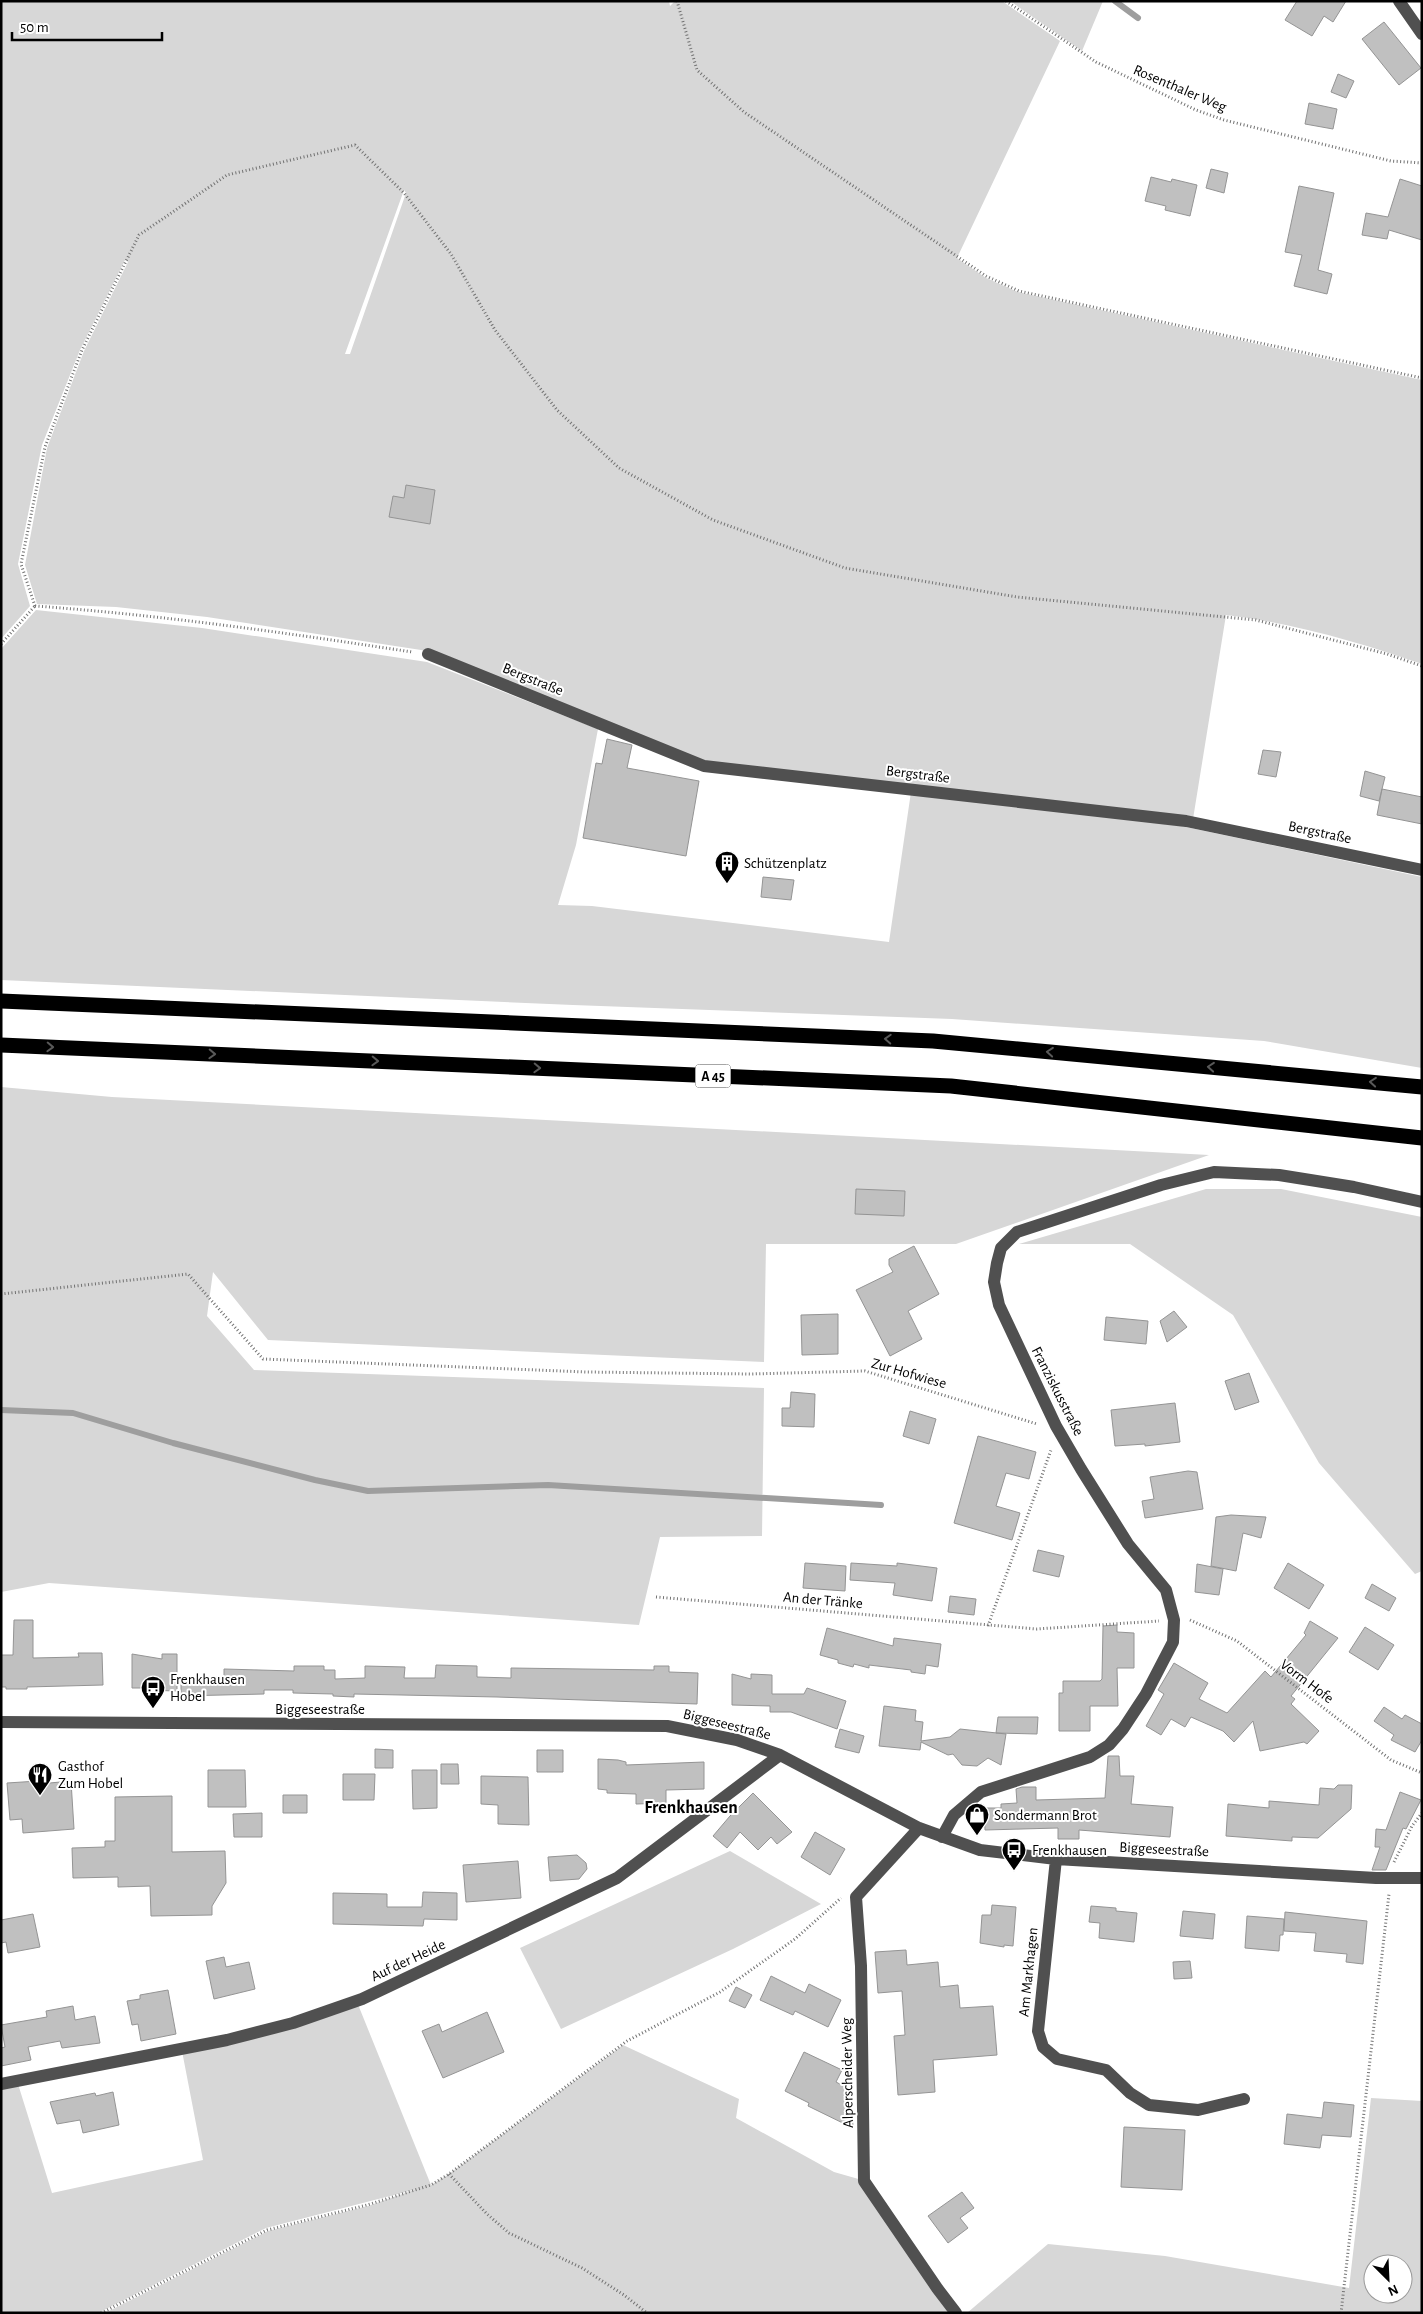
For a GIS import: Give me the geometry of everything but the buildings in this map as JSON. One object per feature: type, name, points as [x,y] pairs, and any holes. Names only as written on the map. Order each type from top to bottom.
[{"type":"highway","points":[[1,1001],[933,1042],[1422,1087]]},
{"type":"highway","name":"A 45","points":[[1,1045],[951,1086],[1422,1138]]},
{"type":"street","points":[[1399,1],[1422,34]]},
{"type":"street","name":"Bergstraße","points":[[428,654],[704,766],[1186,821],[1422,870]]},
{"type":"street","name":"Franziskusstraße","points":[[942,1837],[954,1815],[981,1792],[1090,1757],[1109,1745],[1124,1729],[1146,1694],[1173,1642],[1174,1620],[1166,1590],[1128,1544],[1057,1428],[1008,1326],[994,1282],[1001,1248],[1017,1232],[1162,1186],[1214,1172],[1279,1175],[1354,1187],[1422,1202]]},
{"type":"street","name":"Biggeseestraße","points":[[1,1722],[667,1726],[737,1740],[780,1755],[919,1828],[980,1850],[1056,1859],[1376,1878],[1422,1878]]},
{"type":"street","name":"Auf der Heide","points":[[1,2084],[227,2040],[293,2022],[362,1999],[617,1878],[780,1755]]},
{"type":"street","points":[[856,1897],[919,1828]]},
{"type":"street","name":"Am Markhagen","points":[[1056,1859],[1038,2031],[1043,2047],[1057,2059],[1106,2070],[1130,2093],[1149,2105],[1198,2110],[1244,2099]]},
{"type":"street","name":"Alperscheider Weg","points":[[856,1897],[861,1966],[864,2181],[936,2288],[956,2313]]},
{"type":"path","points":[[677,1],[697,70],[744,112],[986,276],[1019,291],[1422,378]]},
{"type":"path","name":"Rosenthaler Weg","points":[[1006,1],[1096,62],[1196,110],[1224,120],[1391,161],[1422,163]]},
{"type":"path","points":[[35,606],[21,564],[45,447],[82,350],[139,235],[227,175],[355,145],[404,193],[445,247],[495,330],[557,410],[619,468],[713,520],[845,568],[1017,597],[1256,620],[1386,654],[1422,666]]},
{"type":"path","points":[[1,644],[35,606]]},
{"type":"path","points":[[35,606],[112,611],[202,621],[428,654]]},
{"type":"path","name":"Zur Hofwiese","points":[[1,1294],[188,1274],[263,1359],[586,1372],[751,1374],[865,1371],[1030,1424],[1057,1428]]},
{"type":"path","points":[[988,1626],[1057,1428]]},
{"type":"path","name":"An der Tränke","points":[[656,1597],[1037,1629],[1174,1620]]},
{"type":"path","name":"Vorm Hofe","points":[[1174,1620],[1194,1620],[1237,1641],[1391,1760],[1422,1773]]},
{"type":"path","points":[[1376,1878],[1397,1860],[1412,1826],[1422,1813]]},
{"type":"path","points":[[1341,2313],[1391,1878]]},
{"type":"path","points":[[101,2313],[267,2230],[431,2185],[449,2174],[627,2041],[720,1992],[795,1939],[841,1898],[856,1897]]},
{"type":"path","points":[[449,2174],[487,2214],[509,2233],[582,2268],[624,2295],[647,2313]]},
{"type":"shaded area","points":[[1,1],[669,1],[670,6],[675,1],[1002,1],[1060,41],[957,258],[986,278],[1018,292],[1422,380],[1422,664],[1325,634],[1250,618],[1226,615],[1193,819],[704,761],[421,650],[207,617],[116,607],[37,604],[25,565],[47,448],[84,351],[128,262],[125,260],[80,350],[42,445],[18,564],[30,606],[1,639]],"holes":[[[404,190],[406,193],[350,354],[345,354]]]},
{"type":"shaded area","points":[[1010,1],[1103,1],[1082,51]]},
{"type":"shaded area","points":[[36,610],[202,628],[427,662],[598,729],[576,845],[558,905],[592,906],[889,942],[911,792],[1181,826],[1422,877],[1422,1068],[1264,1041],[952,1019],[573,1005],[1,980],[1,649]]},
{"type":"shaded area","points":[[1,1087],[112,1097],[1209,1155],[956,1244],[766,1244],[764,1362],[268,1340],[213,1272],[207,1316],[254,1370],[764,1388],[762,1536],[660,1537],[639,1625],[49,1583],[1,1592]]},
{"type":"shaded area","points":[[1206,1189],[1281,1189],[1422,1217],[1422,1571],[1415,1574],[1319,1463],[1233,1315],[1130,1244],[1019,1244]]},
{"type":"shaded area","points":[[730,1851],[821,1904],[733,1949],[561,2029],[520,1948]]},
{"type":"shaded area","points":[[357,2002],[431,2185],[449,2174],[623,2045],[739,2099],[736,2118],[834,2172],[862,2180],[952,2313],[105,2313],[268,2231],[368,2206],[417,2189],[266,2228],[98,2313],[1,2313],[1,2087],[18,2084],[52,2193],[203,2160],[182,2051]]},
{"type":"shaded area","points":[[1371,2098],[1422,2101],[1422,2313],[967,2313],[1048,2244],[1165,2256],[1349,2288]]},
{"type":"waterway","points":[[1115,1],[1138,18]]},
{"type":"waterway","points":[[1,1410],[73,1413],[173,1443],[315,1480],[368,1491],[548,1485],[881,1505]]},
{"type":"place","name":"Schützenplatz","points":[[727,884]]},
{"type":"place","name":"Frenkhausen Hobel","points":[[153,1709]]},
{"type":"place","name":"Gasthof Zum Hobel","points":[[40,1796]]},
{"type":"place","name":"Sondermann Brot","points":[[977,1836]]},
{"type":"place","name":"Frenkhausen","points":[[1014,1871]]},
{"type":"district","name":"Frenkhausen","points":[[691,1807]]}]
